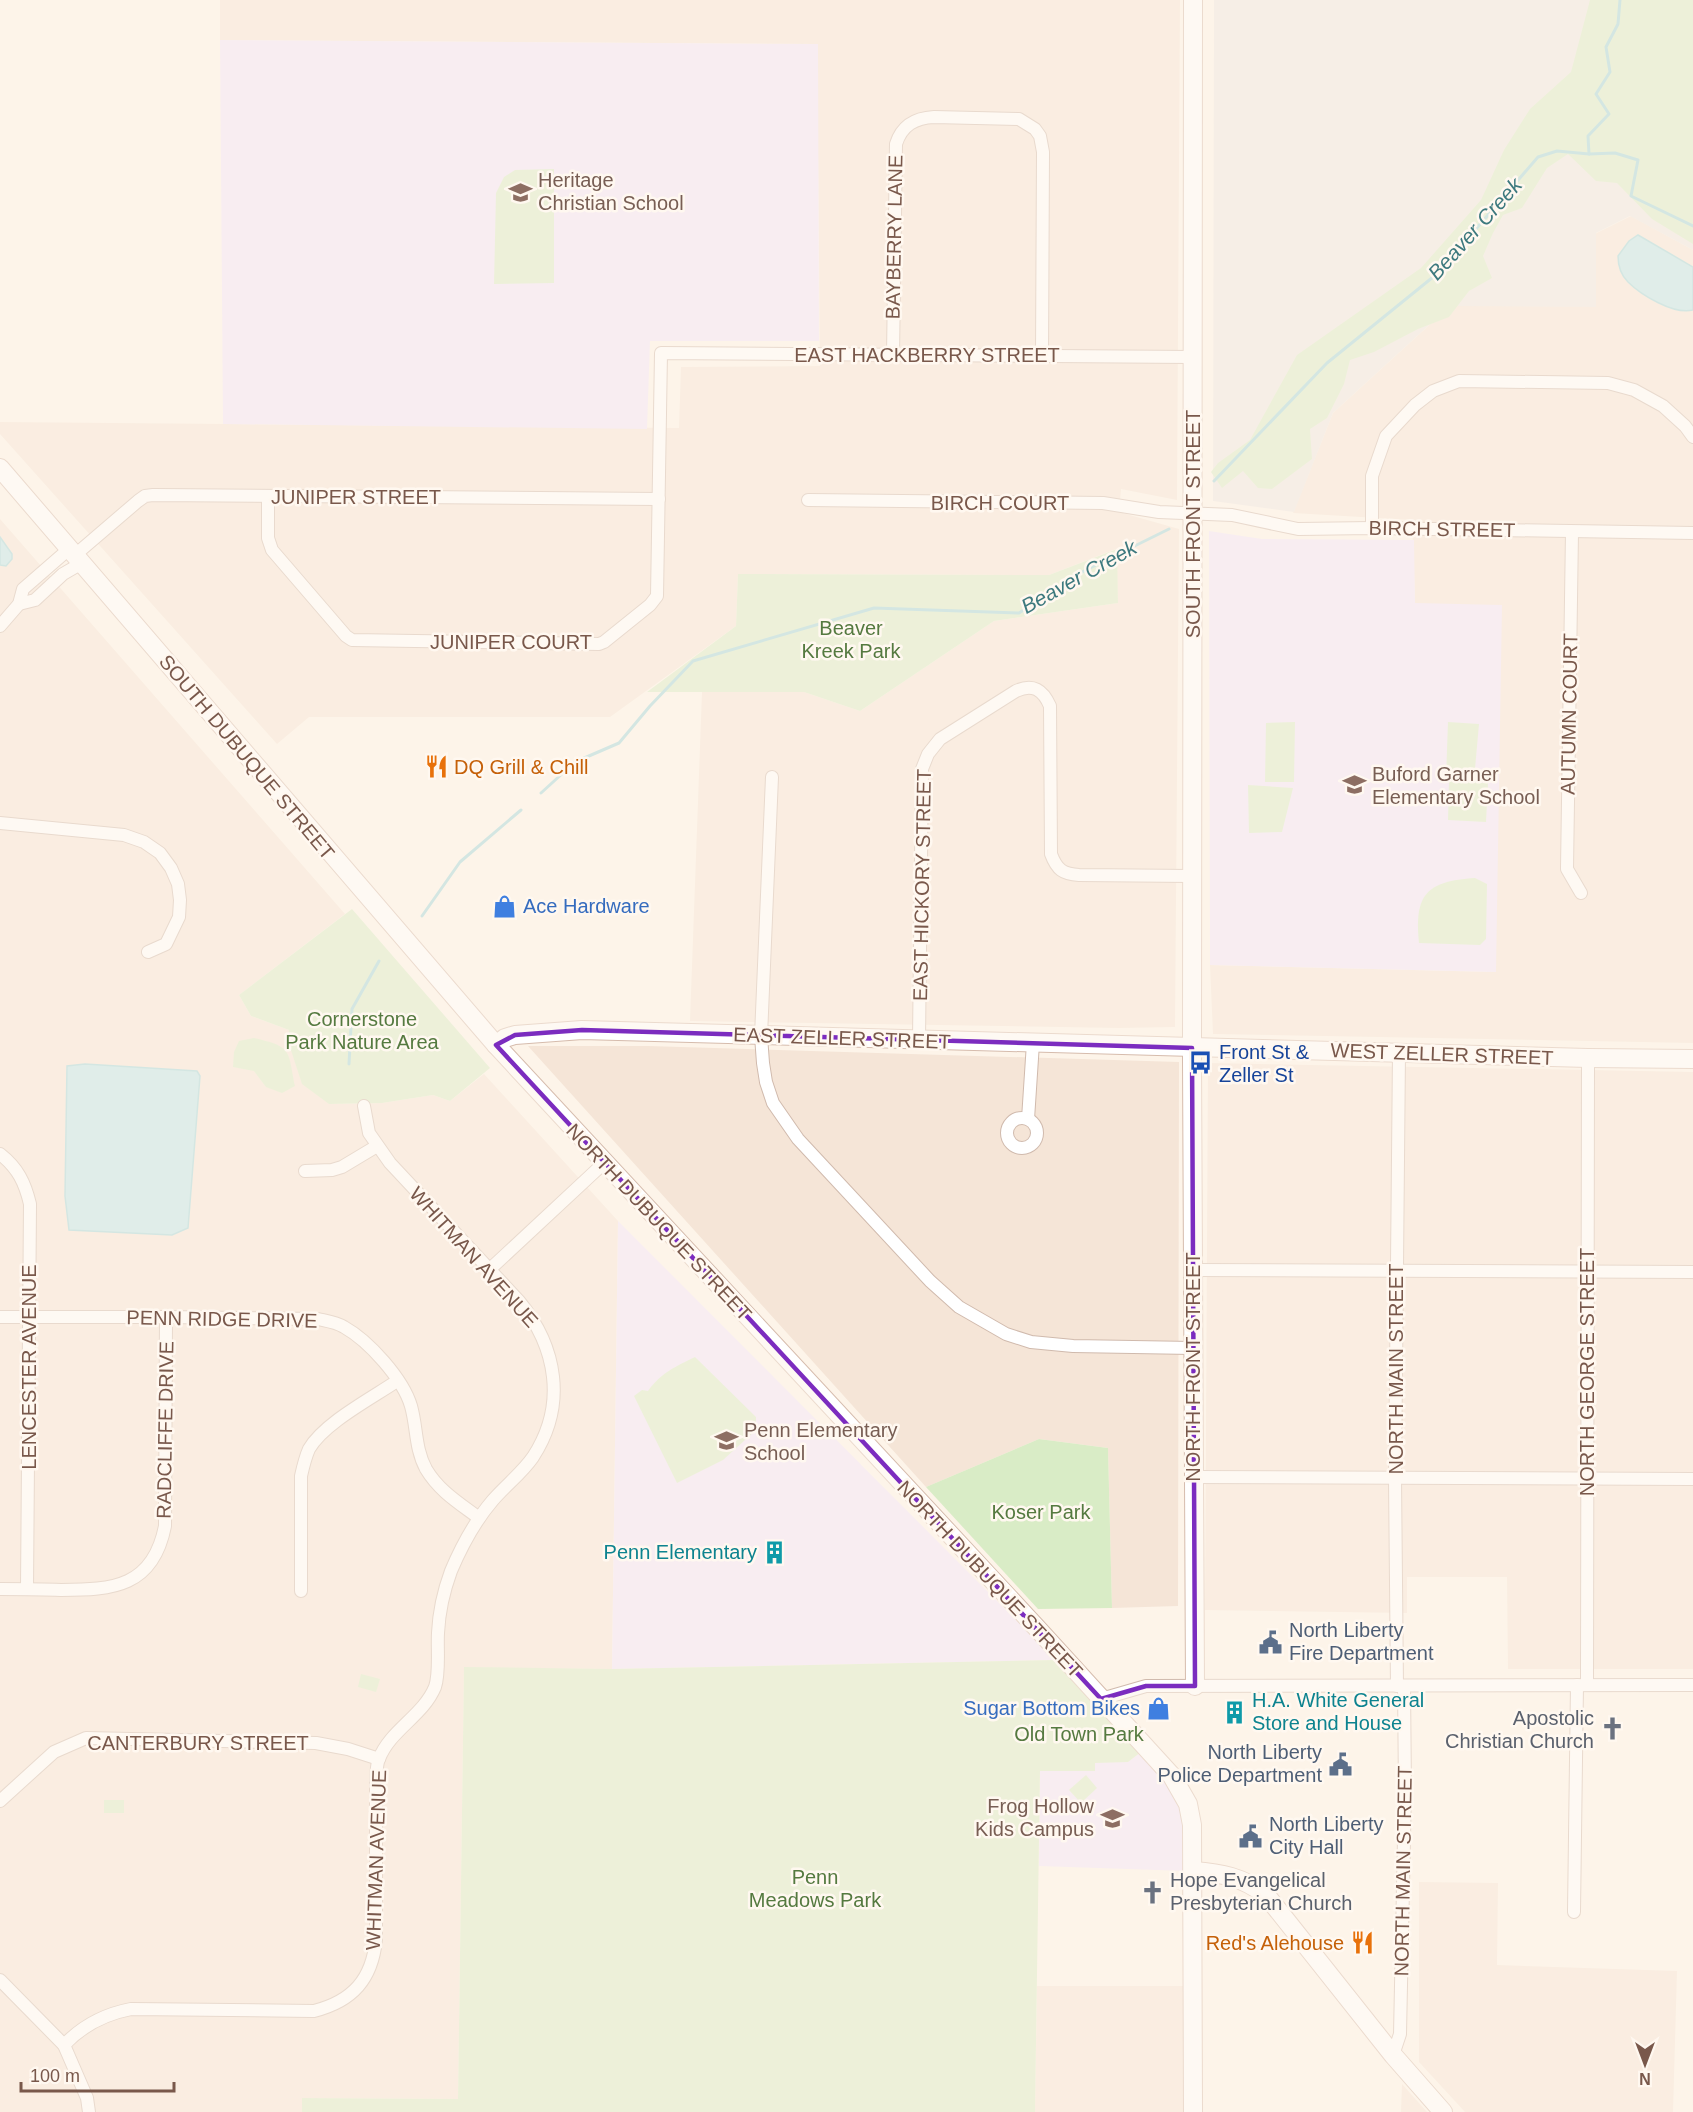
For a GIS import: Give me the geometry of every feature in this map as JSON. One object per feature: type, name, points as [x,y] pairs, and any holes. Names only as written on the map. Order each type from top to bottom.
[{"type":"street","name":"SOUTH FRONT STREET","points":[[1192,1048],[1193,0]]},
{"type":"street","name":"BAYBERRY LANE","points":[[893,355],[896,144],[907,125],[923,117],[934,117],[1013,118],[1035,129],[1040,136],[1043,152],[1041,356]]},
{"type":"street","name":"EAST HACKBERRY STREET","points":[[661,353],[1193,357]]},
{"type":"street","name":"JUNIPER COURT","points":[[268,496],[268,538],[272,550],[346,636],[352,640],[599,644],[650,605],[657,596],[661,353]]},
{"type":"street","points":[[1371,528],[1371,476],[1386,436],[1415,405],[1433,390],[1459,381],[1608,383],[1634,390],[1662,406],[1685,426],[1693,437]]},
{"type":"street","name":"SOUTH DUBUQUE STREET","points":[[0,468],[496,1045]]},
{"type":"street","name":"JUNIPER STREET","points":[[75,556],[145,496],[659,499]]},
{"type":"street","name":"BIRCH COURT","points":[[808,500],[1103,503],[1159,512],[1192,514]]},
{"type":"street","name":"BIRCH STREET","points":[[1192,514],[1232,515],[1298,529],[1693,533]]},
{"type":"street","name":"AUTUMN COURT","points":[[1572,532],[1567,869],[1581,893]]},
{"type":"street","points":[[19,604],[34,600],[63,574],[75,556]]},
{"type":"street","points":[[0,626],[19,604],[23,589],[75,556]]},
{"type":"street","name":"EAST HICKORY STREET","points":[[919,1040],[922,769],[928,754],[940,739],[1016,691],[1023,687],[1040,690],[1046,695],[1050,706],[1051,854],[1060,871],[1079,875],[1192,876]]},
{"type":"street","points":[[772,777],[761,1036],[766,1082],[773,1103],[781,1116],[798,1139],[930,1281],[959,1307],[1006,1334],[1031,1342],[1073,1346],[1193,1348]]},
{"type":"street","points":[[0,823],[124,835],[144,842],[160,854],[171,868],[178,884],[179,917],[166,944],[148,952]]},
{"type":"street","name":"EAST ZELLER STREET","points":[[496,1045],[505,1038],[515,1035],[582,1030],[1192,1048]]},
{"type":"street","points":[[1028,1119],[1033,1043]]},
{"type":"street","name":"NORTH DUBUQUE STREET","points":[[496,1045],[1172,1776],[1188,1804],[1192,1825],[1193,1871]]},
{"type":"street","name":"WEST ZELLER STREET","points":[[1192,1048],[1693,1059]]},
{"type":"street","name":"NORTH FRONT STREET","points":[[1192,1048],[1195,1686]]},
{"type":"street","name":"NORTH MAIN STREET","points":[[1393,2055],[1400,2034],[1405,1790],[1395,1478],[1399,1052]]},
{"type":"street","name":"NORTH GEORGE STREET","points":[[1574,1912],[1587,1479],[1588,1058]]},
{"type":"street","name":"WHITMAN AVENUE","points":[[64,2045],[93,2022],[112,2012],[131,2009],[314,2011],[332,2006],[361,1984],[374,1958],[376,1940],[376,1781],[379,1759],[394,1736],[428,1700],[436,1685],[438,1632],[443,1599],[458,1555],[479,1518],[521,1472],[541,1442],[549,1422],[554,1385],[552,1366],[541,1333],[531,1317],[390,1163],[369,1132],[364,1106]]},
{"type":"street","points":[[305,1170],[332,1170],[342,1167],[377,1146]]},
{"type":"street","name":"LENCESTER AVENUE","points":[[0,1154],[11,1162],[20,1174],[30,1204],[27,1589]]},
{"type":"street","points":[[489,1270],[604,1163]]},
{"type":"street","points":[[1193,1270],[1693,1272]]},
{"type":"street","name":"PENN RIDGE DRIVE","points":[[0,1317],[318,1319],[337,1323],[364,1341],[383,1361],[411,1406],[416,1441],[425,1467],[443,1491],[479,1518]]},
{"type":"street","name":"RADCLIFFE DRIVE","points":[[0,1589],[96,1590],[116,1586],[139,1574],[157,1552],[165,1526],[166,1317]]},
{"type":"street","points":[[301,1591],[301,1476],[309,1449],[330,1427],[397,1381]]},
{"type":"street","points":[[1193,1477],[1693,1479]]},
{"type":"street","points":[[1101,1699],[1146,1686],[1693,1685]]},
{"type":"street","name":"CANTERBURY STREET","points":[[0,1801],[54,1752],[86,1738],[316,1743],[348,1749],[379,1759]]},
{"type":"street","points":[[1192,2112],[1193,1871],[1218,1873],[1237,1878],[1266,1895],[1393,2055],[1443,2112]]},
{"type":"street","points":[[0,1980],[64,2045],[87,2098],[89,2112]]},
{"type":"highlighted area","points":[[582,1030],[1192,1048],[1195,1686],[1146,1686],[1101,1699],[496,1045],[515,1035]]},
{"type":"shaded area","points":[[220,0],[1180,0],[1177,500],[1121,489],[1119,512],[1179,529],[1175,1027],[690,1021],[702,692],[804,692],[860,711],[994,621],[1118,603],[1116,549],[1049,575],[738,574],[736,626],[610,717],[309,717],[277,744],[0,434],[0,422],[679,428],[681,367],[820,366],[817,44],[220,40]]},
{"type":"shaded area","points":[[1214,0],[1693,0],[1693,250],[1630,216],[1596,233],[1596,307],[1450,306],[1333,413],[1294,512],[1213,501]]},
{"type":"shaded area","name":"Heritage Christian School","points":[[220,40],[818,44],[819,341],[650,341],[647,429],[223,424]]},
{"type":"shaded area","points":[[1631,216],[1693,250],[1693,1043],[1213,1034],[1210,965],[1495,972],[1415,603],[1412,520],[1293,513],[1333,413],[1450,306]]},
{"type":"shaded area","points":[[0,519],[345,914],[239,995],[251,1016],[289,1030],[289,1044],[329,1104],[382,1103],[433,1095],[450,1101],[484,1074],[618,1221],[612,1669],[464,1668],[458,2099],[303,2098],[302,2112],[0,2112]]},
{"type":"shaded area","name":"Buford Garner Elementary School","points":[[1209,531],[1262,539],[1414,540],[1415,603],[1502,605],[1496,972],[1210,965]]},
{"type":"shaded area","points":[[528,1046],[648,1046],[1179,1062],[1178,1606],[1112,1608],[1108,1448],[1039,1439],[926,1487]]},
{"type":"shaded area","points":[[1208,1063],[1693,1072],[1693,1669],[1508,1669],[1507,1577],[1407,1577],[1407,1613],[1205,1610]]},
{"type":"shaded area","name":"Penn Elementary School","points":[[618,1221],[1056,1660],[612,1669]]},
{"type":"shaded area","name":"Frog Hollow Kids Campus","points":[[1141,1752],[1175,1794],[1185,1826],[1186,1871],[1039,1866],[1040,1771],[1095,1771],[1095,1762],[1128,1762]]},
{"type":"shaded area","points":[[1419,1882],[1498,1883],[1497,1965],[1677,1971],[1673,2112],[1465,2112],[1419,2062]]},
{"type":"shaded area","points":[[1037,1986],[1185,1986],[1186,2112],[1035,2112]]},
{"type":"shaded area","points":[[1402,2084],[1427,2112],[1401,2112]]},
{"type":"green space","points":[[1590,0],[1693,0],[1693,244],[1652,219],[1617,183],[1596,181],[1568,154],[1547,168],[1522,208],[1503,215],[1483,256],[1492,278],[1469,291],[1449,317],[1418,329],[1374,352],[1350,360],[1344,384],[1327,418],[1310,429],[1312,459],[1272,489],[1258,488],[1243,471],[1222,488],[1211,472],[1218,463],[1250,440],[1297,355],[1421,268],[1481,200],[1504,150],[1530,109],[1571,72]]},
{"type":"green space","points":[[554,169],[554,283],[494,284],[496,193],[504,177],[515,170]]},
{"type":"green space","name":"Beaver Kreek Park","points":[[1117,549],[1118,603],[994,621],[860,711],[804,692],[647,692],[736,626],[738,574],[1049,575]]},
{"type":"green space","points":[[1295,722],[1294,782],[1265,782],[1266,723]]},
{"type":"green space","points":[[1448,722],[1479,724],[1474,780],[1446,778]]},
{"type":"green space","points":[[1449,781],[1488,783],[1486,822],[1448,820]]},
{"type":"green space","points":[[1248,785],[1293,788],[1282,832],[1249,833]]},
{"type":"green space","points":[[1475,878],[1487,884],[1486,939],[1480,945],[1419,943],[1419,913],[1427,894],[1434,887],[1445,883]]},
{"type":"green space","name":"Cornerstone Park Nature Area","points":[[352,909],[490,1068],[450,1101],[433,1095],[382,1103],[329,1104],[302,1084],[289,1044],[289,1030],[251,1016],[239,995]]},
{"type":"green space","points":[[254,1038],[282,1047],[289,1057],[295,1086],[282,1093],[266,1087],[254,1071],[233,1067],[234,1052],[239,1041]]},
{"type":"green space","points":[[695,1357],[756,1417],[756,1430],[723,1460],[677,1483],[634,1396],[642,1390],[648,1391],[653,1384],[675,1367]]},
{"type":"green space","name":"Koser Park","points":[[1039,1439],[1108,1448],[1112,1608],[1038,1609],[926,1487]]},
{"type":"green space","name":"Penn Meadows Park","points":[[1056,1660],[1141,1752],[1128,1762],[1095,1763],[1095,1771],[1040,1771],[1035,2112],[302,2112],[302,2098],[458,2099],[464,1667],[612,1669]]},
{"type":"green space","points":[[361,1674],[380,1679],[376,1692],[358,1687]]},
{"type":"green space","points":[[1086,1775],[1097,1788],[1081,1803],[1069,1790]]},
{"type":"green space","points":[[104,1800],[124,1800],[124,1813],[104,1813]]},
{"type":"water","points":[[1638,235],[1693,267],[1693,310],[1677,310],[1658,303],[1641,293],[1626,279],[1620,270],[1618,256],[1629,241]]},
{"type":"water","points":[[0,537],[12,554],[12,559],[6,566],[0,565]]},
{"type":"water","points":[[85,1064],[197,1071],[200,1076],[188,1228],[172,1235],[69,1230],[65,1196],[67,1066]]},
{"type":"waterway","points":[[1620,0],[1618,24],[1606,47],[1610,72],[1596,94],[1609,114],[1588,136],[1589,154],[1615,153],[1638,160],[1631,196],[1693,226]]},
{"type":"waterway","name":"Beaver Creek","points":[[1214,481],[1327,363],[1438,273],[1538,157],[1557,151],[1589,154]]},
{"type":"waterway","name":"Beaver Creek","points":[[541,793],[575,762],[619,743],[693,661],[874,608],[1019,613],[1084,571],[1169,529]]},
{"type":"waterway","name":"Beaver Creek","points":[[422,916],[460,862],[521,810]]},
{"type":"waterway","name":"Beaver Creek","points":[[349,1064],[352,1009],[379,961]]},
{"type":"place","name":"Heritage Christian School","points":[[520,192]]},
{"type":"place","name":"DQ Grill & Chill","points":[[436,767]]},
{"type":"place","name":"Buford Garner Elementary School","points":[[1354,785]]},
{"type":"place","name":"Ace Hardware","points":[[505,906]]},
{"type":"place","name":"Front St & Zeller St","points":[[1201,1063]]},
{"type":"place","name":"Penn Elementary School","points":[[726,1441]]},
{"type":"place","name":"Penn Elementary","points":[[775,1552]]},
{"type":"place","name":"North Liberty Fire Department","points":[[1271,1642]]},
{"type":"place","name":"Sugar Bottom Bikes","points":[[1158,1708]]},
{"type":"place","name":"H.A. White General Store and House","points":[[1234,1712]]},
{"type":"place","name":"Apostolic Christian Church","points":[[1612,1729]]},
{"type":"place","name":"North Liberty Police Department","points":[[1340,1764]]},
{"type":"place","name":"Frog Hollow Kids Campus","points":[[1112,1818]]},
{"type":"place","name":"North Liberty City Hall","points":[[1251,1836]]},
{"type":"place","name":"Hope Evangelical Presbyterian Church","points":[[1152,1892]]},
{"type":"place","name":"Red's Alehouse","points":[[1362,1943]]},
{"type":"park label","name":"Old Town Park","points":[[1079,1734]]}]
